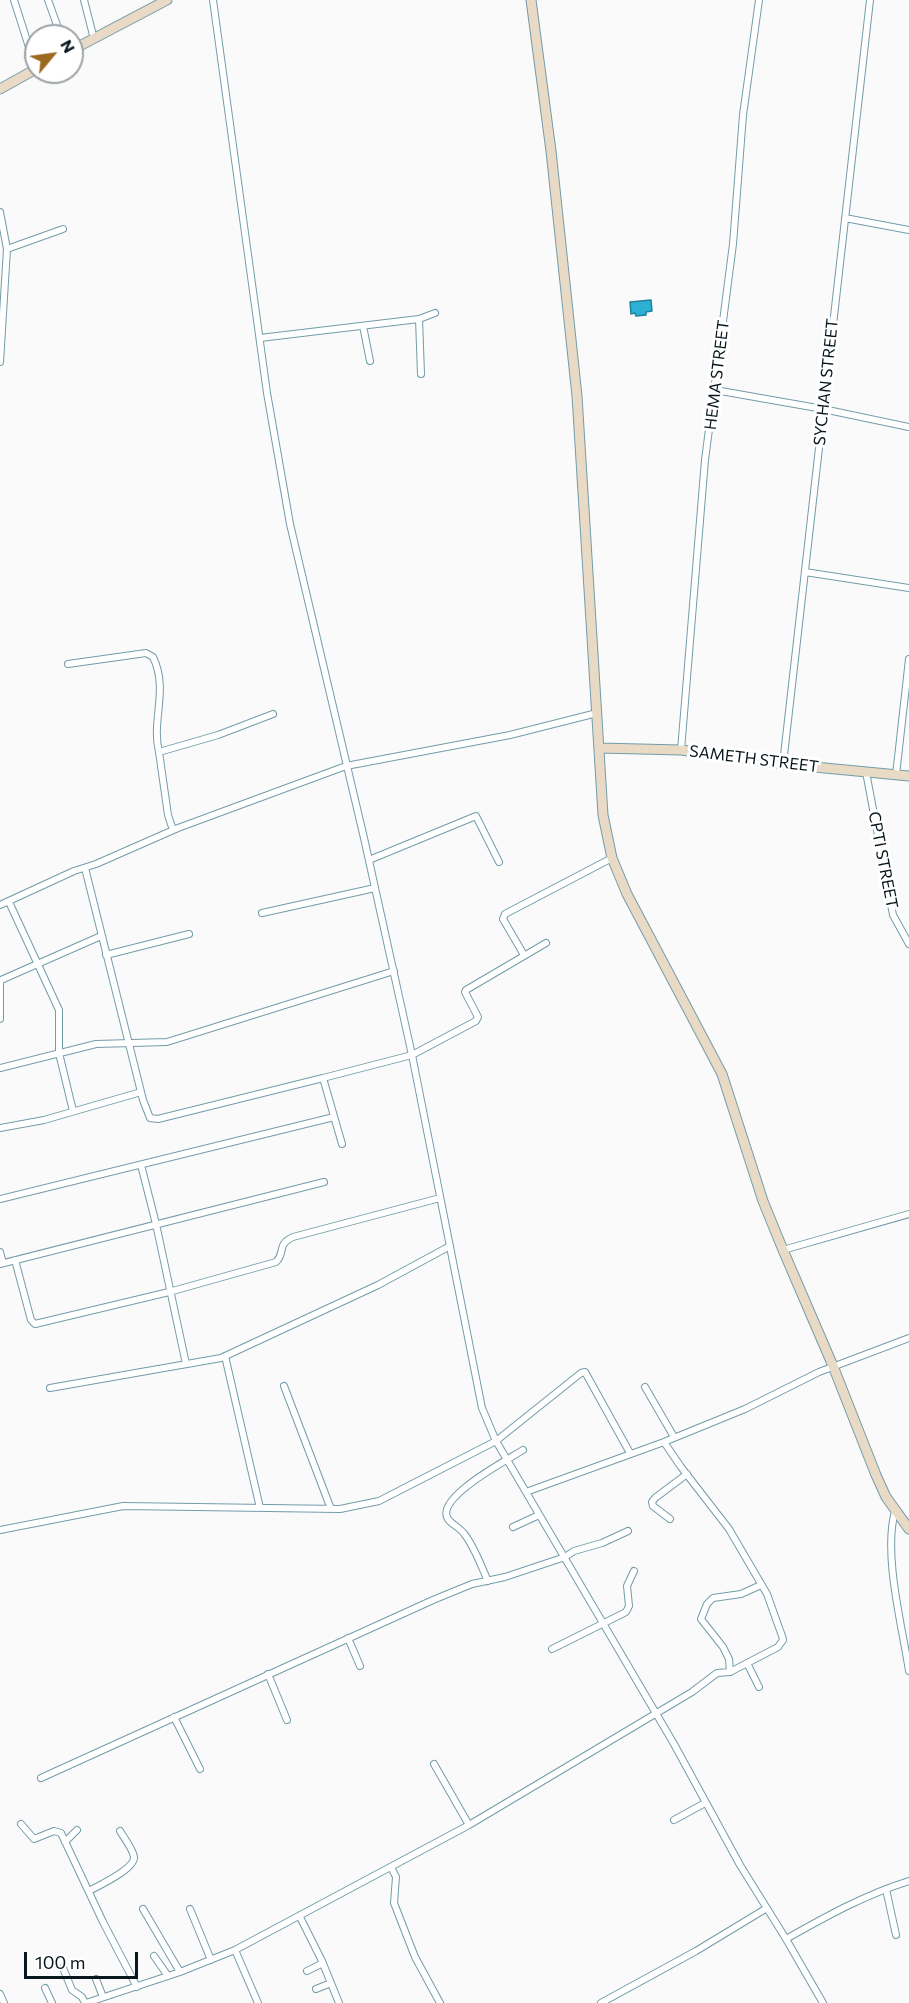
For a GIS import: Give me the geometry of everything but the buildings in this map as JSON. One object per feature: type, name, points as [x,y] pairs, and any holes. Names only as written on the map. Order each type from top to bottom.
[{"type":"street","points":[[14,0],[24,31]]},
{"type":"street","points":[[48,0],[57,24]]},
{"type":"street","points":[[84,0],[94,39]]},
{"type":"street","points":[[84,44],[167,0]]},
{"type":"street","points":[[213,0],[260,338],[290,524],[394,971],[482,1408],[496,1441],[656,1714],[740,1865],[823,2003]]},
{"type":"street","points":[[531,0],[552,163],[577,396],[603,815],[612,858],[627,894],[722,1074],[763,1201],[783,1250],[833,1366],[876,1475],[895,1511],[909,1529]]},
{"type":"street","name":"HEMA STREET","points":[[681,750],[704,471],[733,244],[743,115],[759,0]]},
{"type":"street","name":"SYCHAN STREET","points":[[783,764],[870,0]]},
{"type":"street","points":[[0,89],[24,76]]},
{"type":"street","points":[[0,212],[7,249],[0,360]]},
{"type":"street","points":[[845,218],[909,230]]},
{"type":"street","points":[[7,249],[63,229]]},
{"type":"street","points":[[260,338],[419,319],[435,313]]},
{"type":"street","points":[[419,319],[421,374]]},
{"type":"street","points":[[363,326],[370,361]]},
{"type":"street","points":[[715,390],[823,409],[909,428]]},
{"type":"street","points":[[805,572],[909,588]]},
{"type":"street","points":[[68,664],[146,653],[153,657],[161,689],[157,728],[159,752],[168,815],[173,830]]},
{"type":"street","points":[[897,775],[909,659]]},
{"type":"street","points":[[0,905],[173,830],[346,766],[510,735],[597,713]]},
{"type":"street","points":[[159,752],[218,735],[273,714]]},
{"type":"street","name":"SAMETH STREET","points":[[599,748],[681,750],[783,764],[909,776]]},
{"type":"street","name":"CPTI STREET","points":[[866,772],[893,912],[909,944]]},
{"type":"street","points":[[369,860],[476,816],[499,862]]},
{"type":"street","points":[[524,955],[503,919],[505,914],[612,858]]},
{"type":"street","points":[[85,868],[141,1092],[150,1118],[158,1119],[412,1054],[476,1021],[478,1017],[466,990],[546,943]]},
{"type":"street","points":[[262,914],[375,888]]},
{"type":"street","points":[[9,902],[59,1010],[58,1053],[73,1111]]},
{"type":"street","points":[[106,955],[189,934]]},
{"type":"street","points":[[0,1019],[0,981],[101,936]]},
{"type":"street","points":[[0,1068],[96,1044],[166,1042],[394,971]]},
{"type":"street","points":[[324,1078],[342,1144]]},
{"type":"street","points":[[0,1128],[44,1120],[141,1092]]},
{"type":"street","points":[[0,1199],[334,1117]]},
{"type":"street","points":[[141,1165],[186,1364]]},
{"type":"street","points":[[0,1252],[1,1264],[324,1182]]},
{"type":"street","points":[[15,1260],[30,1320],[35,1324],[170,1292],[276,1262],[281,1257],[281,1246],[293,1237],[440,1198]]},
{"type":"street","points":[[783,1250],[909,1214]]},
{"type":"street","points":[[50,1388],[225,1356],[378,1285],[450,1246]]},
{"type":"street","points":[[526,1492],[664,1442],[745,1409],[833,1366],[909,1338]]},
{"type":"street","points":[[225,1356],[260,1508]]},
{"type":"street","points":[[0,1530],[123,1506],[340,1509],[378,1501],[496,1441],[585,1372],[630,1453]]},
{"type":"street","points":[[284,1386],[331,1509]]},
{"type":"street","points":[[645,1387],[674,1437]]},
{"type":"street","points":[[63,1968],[72,1990],[86,2003],[180,1972],[235,1950],[469,1825],[692,1692],[717,1673],[730,1672],[778,1647],[783,1640],[774,1608],[762,1585],[729,1529],[664,1442]]},
{"type":"street","points":[[488,1581],[468,1539],[458,1526],[449,1520],[447,1509],[462,1489],[523,1450]]},
{"type":"street","points":[[670,1519],[653,1506],[652,1502],[687,1474]]},
{"type":"street","points":[[895,1511],[891,1527],[891,1560],[909,1671]]},
{"type":"street","points":[[513,1527],[539,1515]]},
{"type":"street","points":[[41,1778],[472,1584],[565,1557],[574,1551],[603,1543],[628,1531]]},
{"type":"street","points":[[552,1649],[626,1612],[629,1602],[627,1586],[633,1571]]},
{"type":"street","points":[[730,1672],[729,1659],[723,1647],[701,1618],[707,1604],[713,1598],[741,1594],[762,1585]]},
{"type":"street","points":[[348,1638],[360,1666]]},
{"type":"street","points":[[747,1663],[759,1687]]},
{"type":"street","points":[[268,1674],[287,1720]]},
{"type":"street","points":[[174,1717],[200,1769]]},
{"type":"street","points":[[434,1764],[469,1825]]},
{"type":"street","points":[[674,1820],[705,1803]]},
{"type":"street","points":[[21,1824],[34,1839],[57,1831],[61,1833],[137,1987]]},
{"type":"street","points":[[66,1842],[77,1830]]},
{"type":"street","points":[[88,1891],[124,1871],[133,1863],[132,1852],[120,1831]]},
{"type":"street","points":[[391,1867],[396,1877],[394,1903],[415,1957],[440,2003]]},
{"type":"street","points":[[786,1939],[886,1889],[909,1881]]},
{"type":"street","points":[[886,1889],[896,1935]]},
{"type":"street","points":[[601,2003],[696,1951],[767,1908]]},
{"type":"street","points":[[143,1909],[180,1972]]},
{"type":"street","points":[[190,1910],[211,1960]]},
{"type":"street","points":[[300,1917],[323,1963],[339,2003]]},
{"type":"street","points":[[235,1950],[258,2003]]},
{"type":"street","points":[[154,1956],[168,1976]]},
{"type":"street","points":[[307,1971],[323,1963]]},
{"type":"street","points":[[96,1979],[103,1997]]},
{"type":"street","points":[[315,1989],[331,1983]]},
{"type":"street","points":[[45,1988],[52,2003]]},
{"type":"street","points":[[0,1994],[4,2003]]},
{"type":"water","points":[[651,300],[652,311],[646,312],[646,315],[631,314],[630,302]]}]
